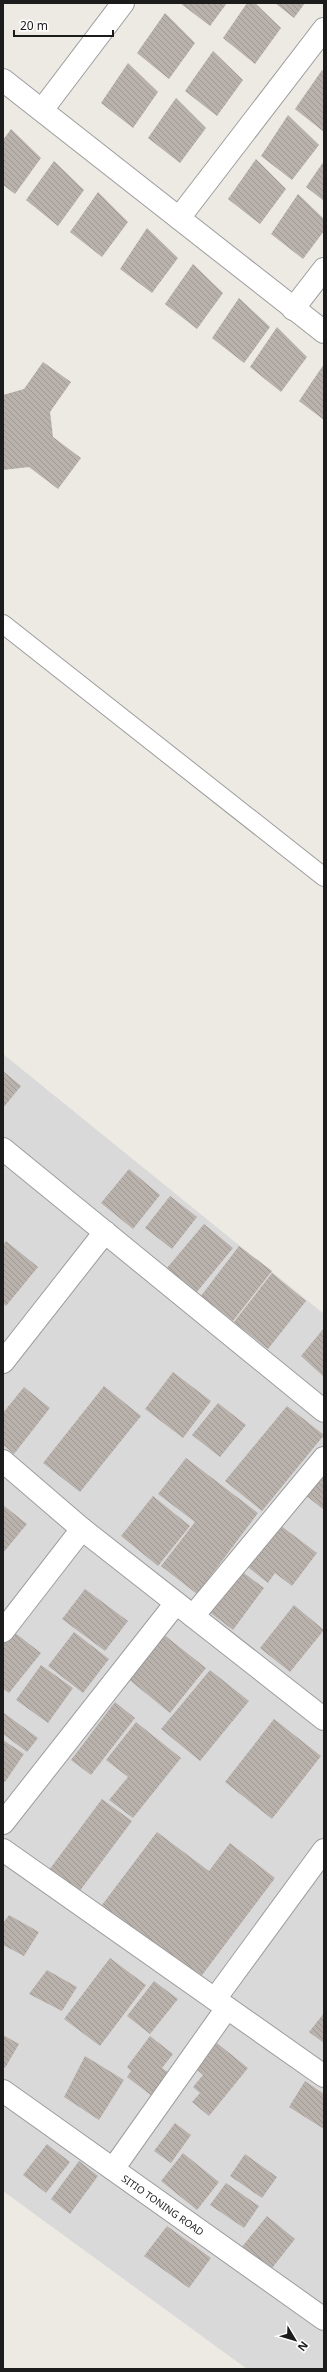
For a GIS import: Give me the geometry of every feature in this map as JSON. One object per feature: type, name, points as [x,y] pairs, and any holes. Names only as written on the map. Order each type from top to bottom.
[{"type":"street","points":[[42,110],[123,3]]},
{"type":"street","points":[[178,218],[324,30]]},
{"type":"street","points":[[3,80],[324,332]]},
{"type":"street","points":[[293,309],[324,269]]},
{"type":"street","points":[[3,1149],[324,1411]]},
{"type":"street","points":[[3,1362],[105,1232]]},
{"type":"street","points":[[3,1824],[185,1610],[324,1458]]},
{"type":"street","points":[[3,1461],[82,1529],[324,1719]]},
{"type":"street","points":[[3,1631],[82,1529]]},
{"type":"street","points":[[3,1850],[324,2076]]},
{"type":"street","points":[[113,2169],[221,2003],[324,1850]]},
{"type":"street","name":"SITIO TONING ROAD","points":[[3,2090],[324,2319]]},
{"type":"lane","points":[[3,624],[324,876]]},
{"type":"shaded area","points":[[3,1054],[324,1314],[324,2369],[247,2369],[3,2191]]},
{"type":"building","points":[[180,3],[227,3],[210,26]]},
{"type":"building","points":[[247,3],[255,3],[281,28],[255,64],[223,38]]},
{"type":"building","points":[[275,3],[305,3],[294,18]]},
{"type":"building","points":[[165,13],[195,43],[169,79],[137,53]]},
{"type":"building","points":[[213,51],[243,80],[217,116],[185,91]]},
{"type":"building","points":[[128,63],[158,92],[133,128],[101,103]]},
{"type":"building","points":[[322,70],[324,72],[324,132],[295,109]]},
{"type":"building","points":[[176,98],[206,128],[180,163],[148,138]]},
{"type":"building","points":[[288,115],[319,145],[292,180],[261,156]]},
{"type":"building","points":[[11,129],[41,158],[15,194],[3,185],[3,140]]},
{"type":"building","points":[[256,159],[286,189],[260,224],[228,199]]},
{"type":"building","points":[[54,161],[84,190],[58,226],[26,200]]},
{"type":"building","points":[[324,161],[324,201],[306,187]]},
{"type":"building","points":[[98,192],[128,222],[102,257],[70,232]]},
{"type":"building","points":[[298,194],[324,219],[324,231],[303,259],[271,234]]},
{"type":"building","points":[[147,228],[178,258],[152,293],[120,269]]},
{"type":"building","points":[[193,264],[223,293],[197,329],[165,304]]},
{"type":"building","points":[[239,298],[270,327],[244,363],[212,338]]},
{"type":"building","points":[[277,327],[307,357],[281,392],[250,367]]},
{"type":"building","points":[[43,362],[71,382],[50,412],[53,437],[81,458],[58,489],[29,467],[3,470],[3,395],[24,389]]},
{"type":"building","points":[[324,364],[324,420],[299,401]]},
{"type":"building","points":[[3,1071],[21,1086],[3,1108]]},
{"type":"building","points":[[129,1169],[160,1195],[133,1229],[101,1203]]},
{"type":"building","points":[[170,1196],[197,1217],[172,1249],[145,1228]]},
{"type":"building","points":[[204,1224],[233,1248],[196,1293],[167,1268]]},
{"type":"building","points":[[6,1241],[38,1267],[6,1306],[3,1303],[3,1245]]},
{"type":"building","points":[[239,1246],[272,1271],[233,1321],[201,1296]]},
{"type":"building","points":[[272,1273],[306,1301],[268,1349],[234,1322]]},
{"type":"building","points":[[324,1328],[324,1377],[301,1356]]},
{"type":"building","points":[[173,1372],[211,1401],[183,1438],[145,1409]]},
{"type":"building","points":[[104,1386],[141,1416],[80,1492],[43,1463]]},
{"type":"building","points":[[24,1387],[50,1408],[14,1454],[3,1445],[3,1413]]},
{"type":"building","points":[[218,1403],[246,1425],[220,1457],[192,1435]]},
{"type":"building","points":[[287,1406],[324,1435],[262,1511],[225,1481]]},
{"type":"building","points":[[186,1458],[258,1513],[197,1594],[161,1566],[195,1522],[158,1494]]},
{"type":"building","points":[[324,1469],[324,1510],[304,1494]]},
{"type":"building","points":[[153,1496],[190,1526],[158,1566],[121,1536]]},
{"type":"building","points":[[3,1505],[27,1524],[3,1553]]},
{"type":"building","points":[[276,1522],[317,1553],[292,1586],[275,1573],[268,1583],[244,1564]]},
{"type":"building","points":[[236,1567],[264,1588],[233,1630],[204,1608]]},
{"type":"building","points":[[85,1589],[128,1621],[105,1651],[62,1619]]},
{"type":"building","points":[[294,1605],[324,1630],[290,1672],[260,1648]]},
{"type":"building","points":[[10,1629],[41,1653],[9,1693],[3,1689],[3,1638]]},
{"type":"building","points":[[74,1632],[109,1659],[83,1693],[48,1666]]},
{"type":"building","points":[[163,1634],[206,1668],[170,1713],[127,1678]]},
{"type":"building","points":[[41,1665],[73,1688],[48,1723],[16,1700]]},
{"type":"building","points":[[210,1670],[249,1701],[200,1761],[161,1729]]},
{"type":"building","points":[[115,1702],[135,1718],[91,1775],[71,1760]]},
{"type":"building","points":[[4,1713],[38,1738],[27,1752],[3,1734]]},
{"type":"building","points":[[274,1719],[321,1756],[272,1819],[225,1782]]},
{"type":"building","points":[[136,1722],[181,1758],[133,1818],[109,1800],[128,1777],[106,1760]]},
{"type":"building","points":[[3,1740],[24,1754],[5,1782],[3,1781]]},
{"type":"building","points":[[102,1799],[132,1821],[79,1892],[49,1870]]},
{"type":"building","points":[[157,1832],[209,1871],[230,1843],[275,1878],[200,1978],[102,1905]]},
{"type":"building","points":[[9,1915],[39,1932],[24,1956],[3,1945],[3,1923]]},
{"type":"building","points":[[110,1958],[146,1985],[100,2046],[64,2019]]},
{"type":"building","points":[[47,1970],[77,1987],[62,2011],[29,1994]]},
{"type":"building","points":[[154,1981],[178,1999],[150,2034],[127,2016]]},
{"type":"building","points":[[324,2013],[324,2043],[309,2032]]},
{"type":"building","points":[[3,2035],[19,2044],[5,2068],[3,2067]]},
{"type":"building","points":[[150,2036],[173,2054],[162,2068],[169,2073],[152,2096],[127,2077],[131,2071],[127,2067]]},
{"type":"building","points":[[217,2043],[248,2068],[209,2116],[192,2102],[200,2093],[193,2087],[203,2075],[196,2069]]},
{"type":"building","points":[[85,2056],[124,2080],[99,2120],[64,2097]]},
{"type":"building","points":[[305,2081],[324,2094],[324,2129],[289,2107]]},
{"type":"building","points":[[175,2123],[191,2135],[171,2163],[154,2151]]},
{"type":"building","points":[[47,2144],[70,2162],[46,2193],[23,2175]]},
{"type":"building","points":[[183,2153],[219,2182],[197,2210],[161,2181]]},
{"type":"building","points":[[245,2154],[277,2177],[262,2198],[230,2176]]},
{"type":"building","points":[[79,2161],[98,2176],[70,2214],[51,2199]]},
{"type":"building","points":[[226,2183],[259,2206],[244,2228],[210,2205]]},
{"type":"building","points":[[267,2216],[295,2239],[269,2272],[241,2248]]},
{"type":"building","points":[[167,2226],[211,2258],[189,2288],[144,2256]]}]
